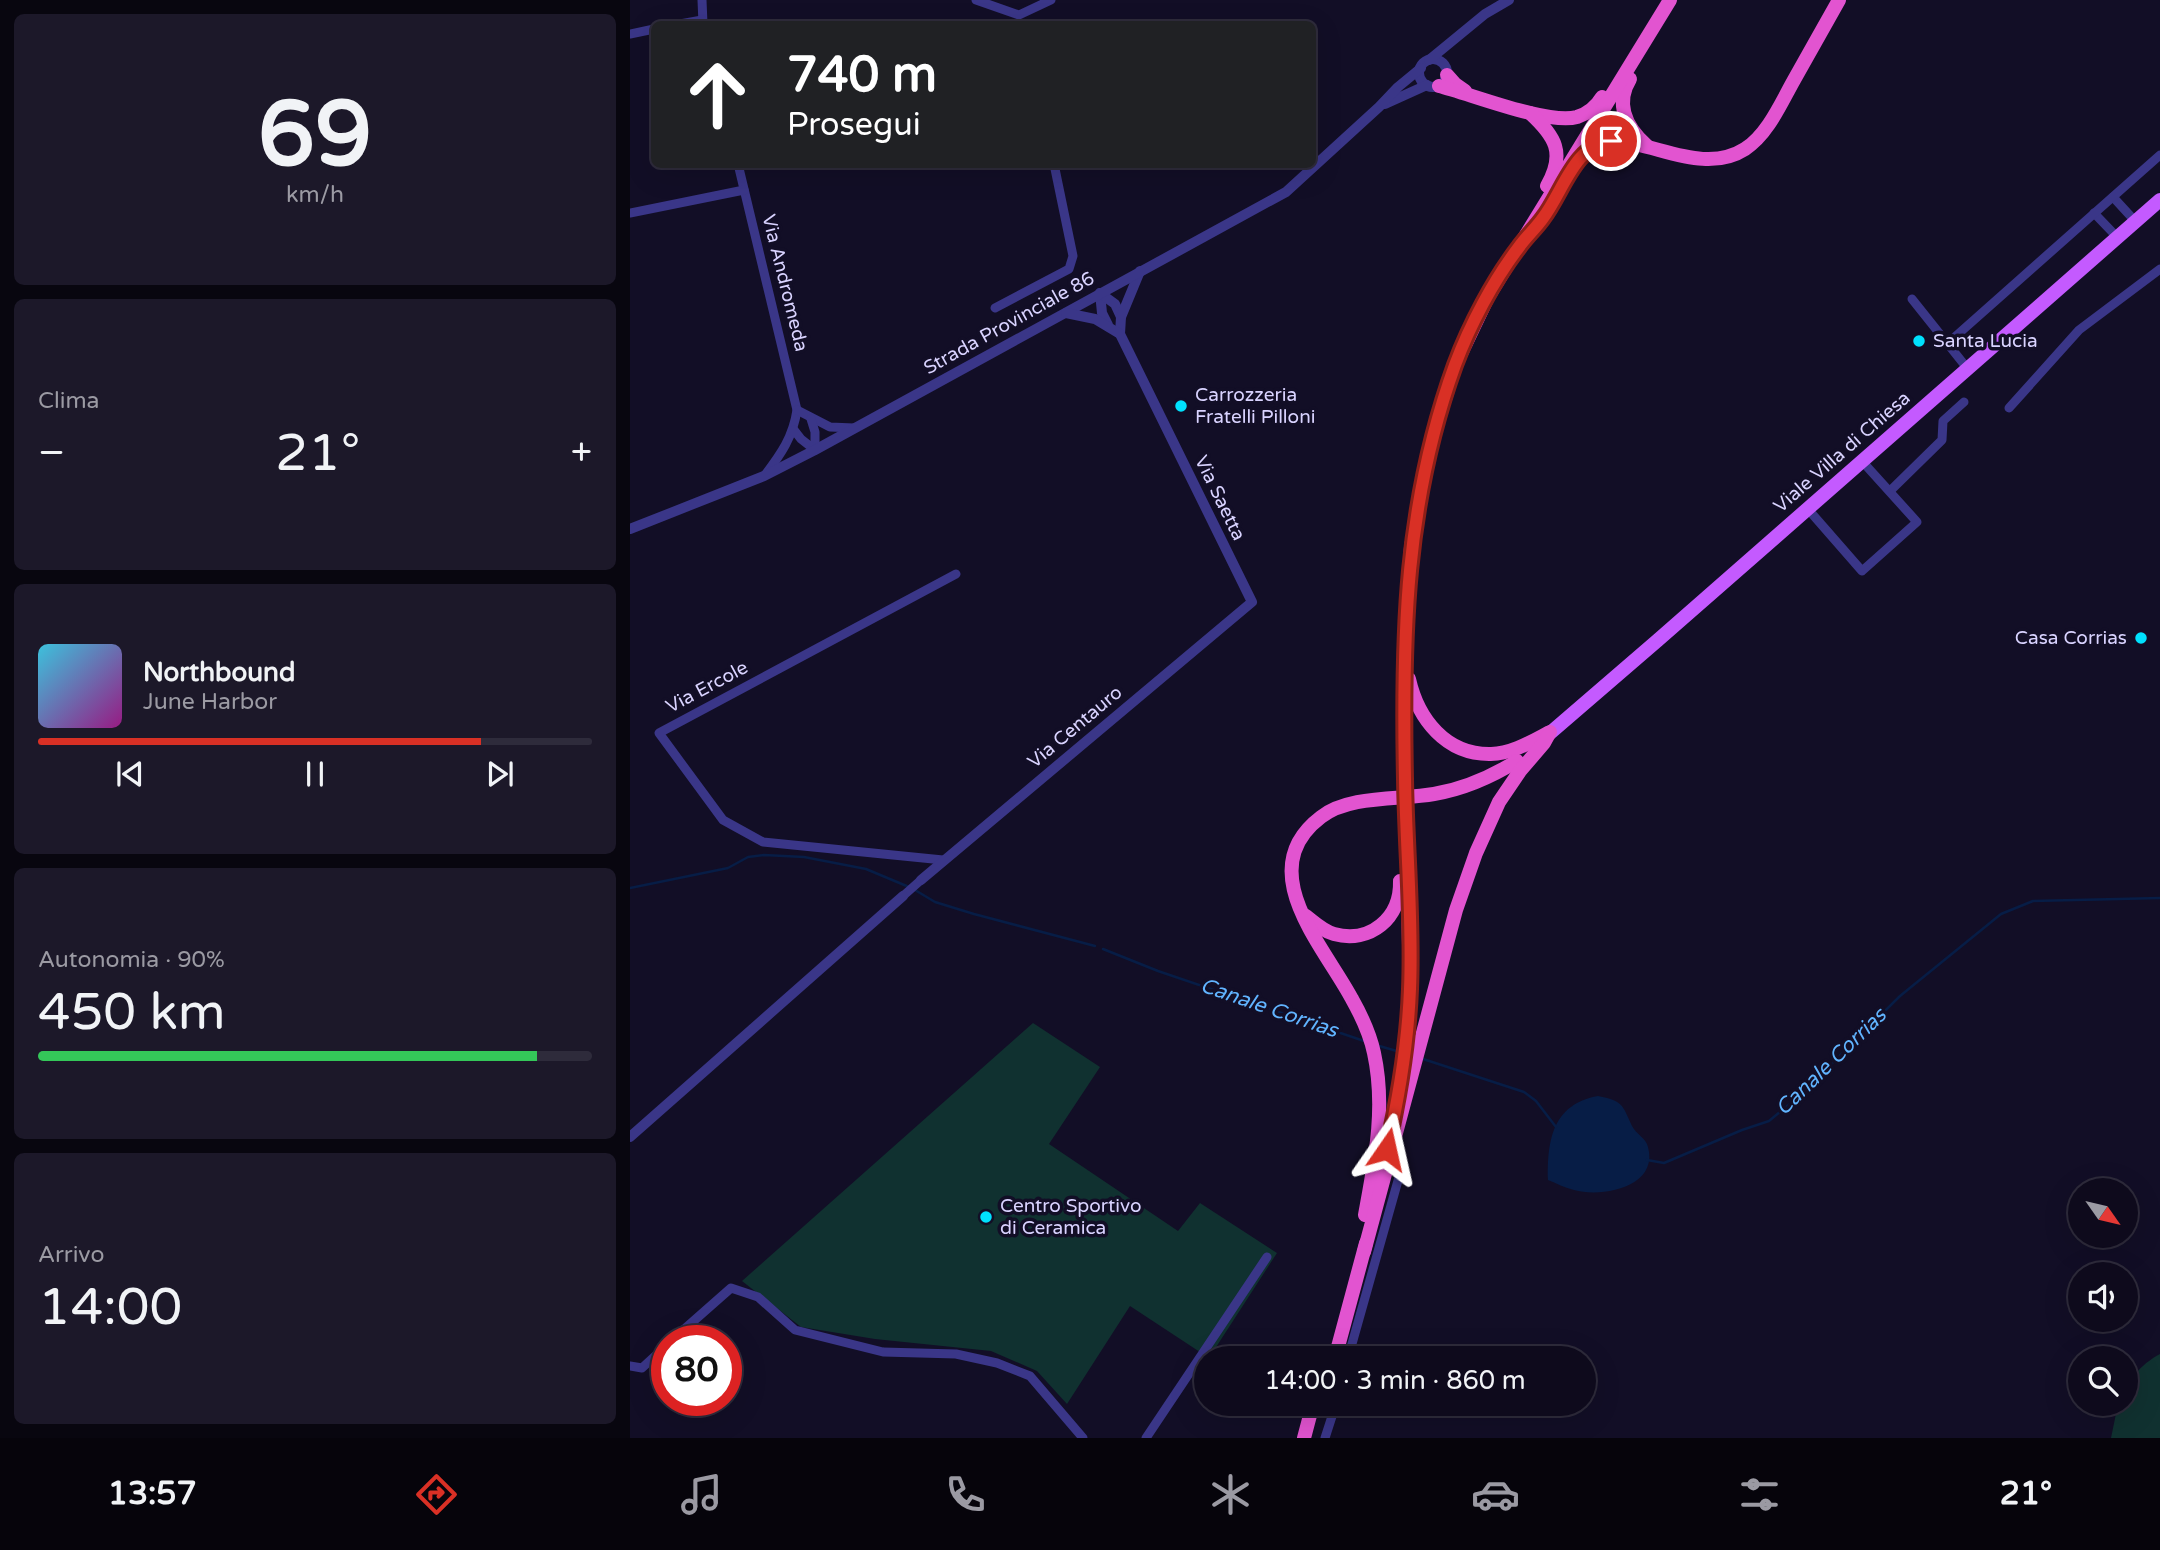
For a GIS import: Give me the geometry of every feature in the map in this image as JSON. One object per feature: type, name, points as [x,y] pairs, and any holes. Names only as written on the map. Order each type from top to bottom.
[{"type":"highway","points":[[1338,1346],[1389,1161],[1410,1061],[1407,1032],[1410,965],[1405,781],[1408,690],[1406,619],[1411,547],[1427,456],[1456,364],[1488,297],[1670,0]]},
{"type":"highway","points":[[1518,247],[1543,218],[1587,150],[1594,145],[1611,141],[1648,147],[1681,158],[1714,160],[1736,154],[1753,143],[1772,120],[1839,0]]},
{"type":"highway","points":[[1440,78],[1469,93],[1530,113],[1570,118],[1588,113],[1596,106],[1633,48],[1654,25]]},
{"type":"highway","points":[[1648,147],[1630,128],[1623,100],[1626,85],[1644,54],[1654,25]]},
{"type":"highway","points":[[1518,247],[1533,210],[1551,179],[1557,153],[1553,136],[1530,113]]},
{"type":"highway","points":[[1408,690],[1421,714],[1443,739],[1456,747],[1493,754],[1520,748],[1550,732]]},
{"type":"highway","points":[[1329,1346],[1410,1061],[1422,1039],[1456,910],[1476,853],[1499,803],[1550,732]]},
{"type":"highway","points":[[1365,1215],[1378,1143],[1381,1109],[1373,1049],[1352,998],[1301,914],[1294,892],[1292,865],[1310,827],[1336,807],[1456,789],[1478,782],[1517,761]]},
{"type":"highway","points":[[1301,914],[1326,931],[1350,937],[1368,933],[1389,919],[1399,897],[1399,841],[1406,813]]},
{"type":"highway","points":[[1364,1252],[1392,1128]]},
{"type":"highway","points":[[1304,1438],[1310,1416]]},
{"type":"highway","points":[[1314,1438],[1320,1416]]},
{"type":"main road","name":"Viale Villa di Chiesa","points":[[1517,761],[2160,200]]},
{"type":"street","points":[[702,0],[702,21]]},
{"type":"street","points":[[976,0],[1020,20],[1051,0]]},
{"type":"street","name":"Strada Provinciale 86","points":[[1316,165],[1457,36],[1485,14],[1509,0]]},
{"type":"street","points":[[630,34],[651,30]]},
{"type":"street","points":[[1440,78],[1457,36]]},
{"type":"street","points":[[1438,60],[1440,78],[1422,80],[1425,64],[1438,60]]},
{"type":"street","name":"Strada Provinciale 86","points":[[1379,107],[1440,78]]},
{"type":"street","points":[[1948,343],[2160,155]]},
{"type":"street","name":"Via Andromeda","points":[[739,168],[797,410],[794,430],[782,453],[764,476]]},
{"type":"street","points":[[995,308],[1069,269],[1073,256],[1055,168]]},
{"type":"street","name":"Strada Provinciale 86","points":[[630,529],[764,476],[815,450],[1286,192],[1312,168]]},
{"type":"street","points":[[630,214],[744,190]]},
{"type":"street","points":[[2113,197],[2135,221]]},
{"type":"street","points":[[2094,214],[2117,237]]},
{"type":"street","points":[[2009,408],[2079,330],[2160,269]]},
{"type":"street","name":"Via Saetta","points":[[1120,334],[1121,317],[1140,271]]},
{"type":"street","points":[[1100,293],[1115,304],[1121,317]]},
{"type":"street","points":[[1100,293],[1102,313],[1108,325]]},
{"type":"street","points":[[1912,299],[1967,368]]},
{"type":"street","name":"Via Saetta","points":[[1066,313],[1095,319],[1120,334],[1252,602]]},
{"type":"street","points":[[1889,491],[1942,440],[1943,421],[1964,402]]},
{"type":"street","points":[[797,410],[830,427],[855,428]]},
{"type":"street","points":[[811,419],[816,432],[815,450]]},
{"type":"street","points":[[794,430],[815,450]]},
{"type":"street","points":[[1807,508],[1863,571],[1917,522],[1861,460]]},
{"type":"street","name":"Via Ercole","points":[[943,860],[762,842],[723,820],[659,733],[956,574]]},
{"type":"street","name":"Via Centauro","points":[[921,880],[1252,602]]},
{"type":"street","points":[[630,1137],[921,880]]},
{"type":"street","points":[[1351,1346],[1399,1177],[1400,1169],[1389,1161]]},
{"type":"street","points":[[1146,1438],[1267,1257]]},
{"type":"street","points":[[689,1325],[731,1288],[758,1297],[795,1330],[883,1352],[956,1354],[997,1363],[1030,1376],[1083,1438]]},
{"type":"street","points":[[630,1366],[642,1368],[651,1360]]},
{"type":"street","points":[[1325,1438],[1332,1416]]},
{"type":"green space","name":"Centro Sportivo di Ceramica","points":[[1033,1023],[1100,1067],[1049,1144],[1178,1231],[1200,1203],[1277,1253],[1217,1346],[1194,1346],[1194,1348],[1130,1306],[1067,1404],[1037,1371],[991,1351],[875,1339],[801,1327],[742,1281]]},
{"type":"green space","points":[[2160,1354],[2160,1438],[2111,1438],[2116,1416],[2138,1416],[2138,1371]]},
{"type":"water","points":[[1598,1096],[1621,1105],[1634,1129],[1645,1141],[1649,1161],[1645,1172],[1626,1186],[1599,1192],[1574,1190],[1548,1180],[1549,1151],[1556,1126],[1571,1107]]},
{"type":"waterway","name":"Canale Corrias","points":[[630,888],[728,868],[748,857],[764,855],[804,857],[866,869],[909,887]]},
{"type":"waterway","name":"Canale Corrias","points":[[915,890],[935,902],[1095,946]]},
{"type":"waterway","name":"Canale Corrias","points":[[1647,1160],[1664,1163],[1769,1121],[1797,1098],[1900,996],[2001,914],[2033,901],[2160,898]]},
{"type":"waterway","name":"Canale Corrias","points":[[1103,949],[1158,971],[1367,1042]]},
{"type":"waterway","name":"Canale Corrias","points":[[1376,1045],[1400,1052]]},
{"type":"waterway","name":"Canale Corrias","points":[[1420,1058],[1524,1092],[1536,1101],[1556,1127]]},
{"type":"place","name":"Santa Lucia","points":[[1919,341]]},
{"type":"place","name":"Carrozzeria Fratelli Pilloni","points":[[1181,406]]},
{"type":"place","name":"Casa Corrias","points":[[2141,638]]},
{"type":"place","name":"Centro Sportivo di Ceramica","points":[[986,1217]]},
{"type":"route","points":[[1387,1149],[1404,1058],[1410,989],[1404,693],[1406,619],[1411,547],[1427,456],[1456,364],[1488,297],[1518,247],[1543,218],[1580,158],[1594,145],[1611,141]]}]
